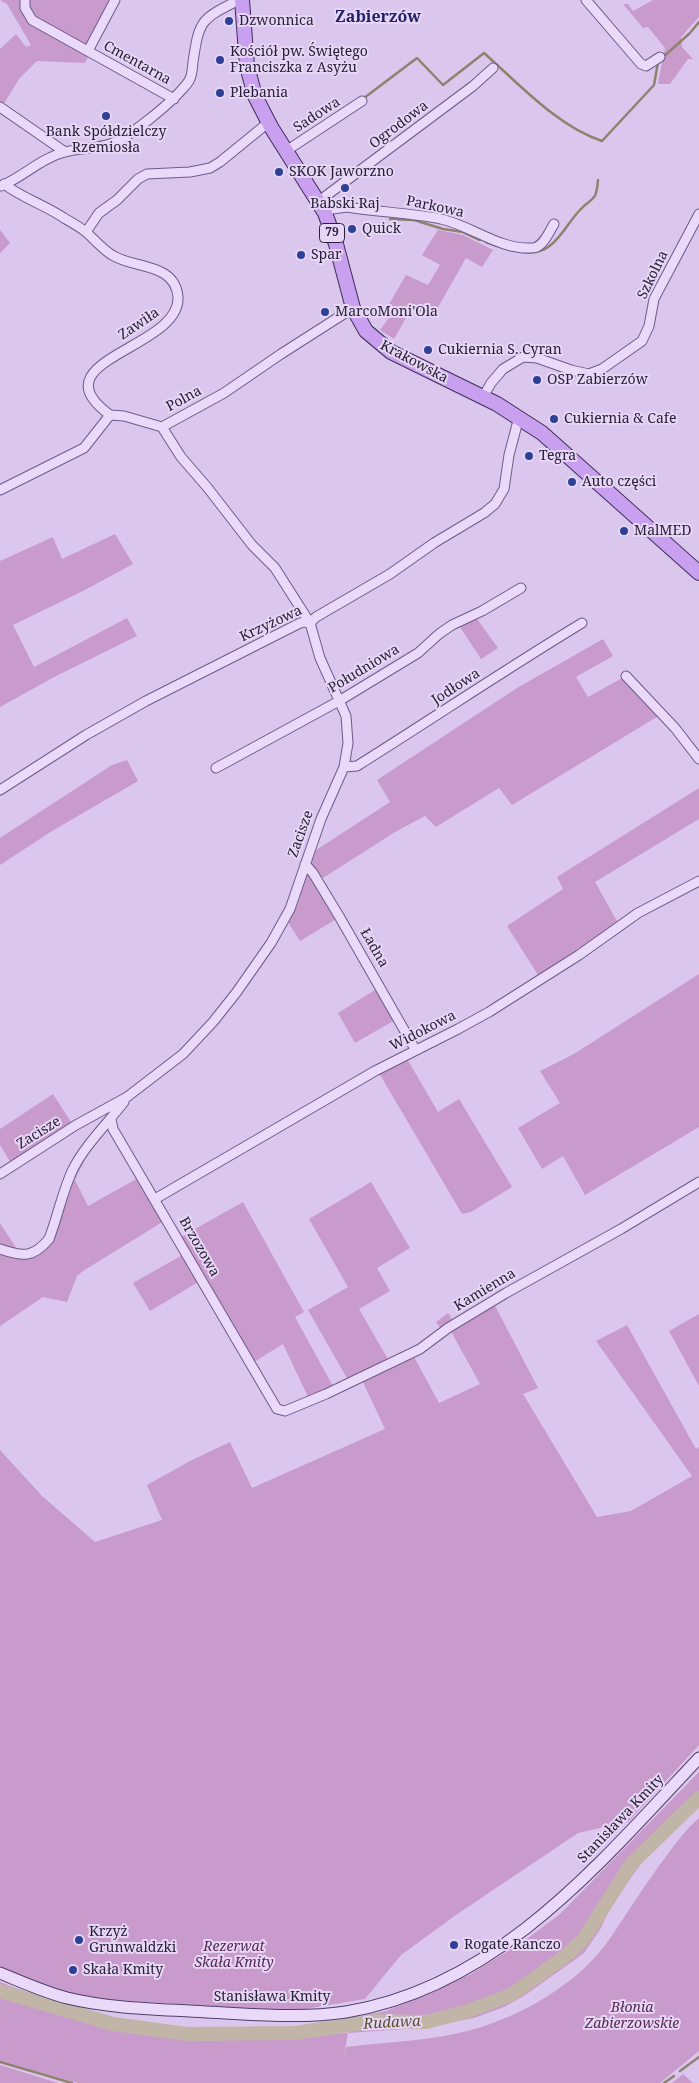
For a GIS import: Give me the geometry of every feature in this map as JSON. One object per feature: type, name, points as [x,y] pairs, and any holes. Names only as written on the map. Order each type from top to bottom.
[{"type":"main road","name":"Krakowska","points":[[240,0],[249,77],[255,96],[268,122],[322,207],[336,244],[353,308],[366,331],[381,346],[483,397],[519,417],[550,439],[699,573]]},
{"type":"main road","name":"Stanisława Kmity","points":[[0,1973],[66,1997],[120,2006],[294,2016],[330,2014],[383,2003],[453,1974],[494,1951],[536,1922],[586,1878],[699,1758]]},
{"type":"street","name":"Cmentarna","points":[[26,0],[25,8],[32,20],[174,99]]},
{"type":"street","name":"Cmentarna","points":[[88,51],[116,0]]},
{"type":"street","name":"Cmentarna","points":[[2,185],[40,162],[65,152],[89,150],[112,144],[126,136],[174,99],[191,78],[196,37],[200,25],[213,14],[240,0]]},
{"type":"street","points":[[586,0],[641,64],[646,66],[660,57]]},
{"type":"street","name":"Ogrodowa","points":[[322,207],[493,68]]},
{"type":"street","name":"Sadowa","points":[[286,151],[362,101]]},
{"type":"street","points":[[0,107],[65,152]]},
{"type":"street","points":[[86,232],[99,213],[138,179],[147,174],[190,172],[210,168],[220,162],[268,122]]},
{"type":"street","name":"Zawiła","points":[[2,185],[47,207],[86,232],[98,246],[113,256],[122,261],[157,269],[170,278],[176,286],[178,306],[165,325],[104,362],[90,376],[89,384],[92,397],[99,407],[110,415]]},
{"type":"street","name":"Parkowa","points":[[322,207],[332,209],[346,207],[442,220],[463,226],[502,243],[531,248],[537,247],[542,242],[554,224]]},
{"type":"street","name":"Szkolna","points":[[483,397],[491,383],[503,369],[523,357],[538,358],[571,370],[589,374],[602,369],[642,341],[649,326],[654,299],[699,214]]},
{"type":"street","name":"Polna","points":[[110,415],[124,416],[162,427],[224,393],[353,308]]},
{"type":"street","points":[[0,490],[84,448],[110,415]]},
{"type":"street","name":"Krzyżowa","points":[[2,787],[86,735],[146,701],[300,623],[310,623],[316,617],[390,574],[434,543],[484,513],[502,495],[519,417]]},
{"type":"street","name":"Zacisze","points":[[0,1174],[76,1125],[127,1097],[183,1054],[236,993],[271,943],[290,909],[321,819],[344,767],[348,743],[346,716],[320,658],[310,623],[275,568],[252,545],[207,487],[180,457],[162,427]]},
{"type":"street","name":"Południowa","points":[[216,768],[339,700],[418,653],[452,625],[482,611],[521,588]]},
{"type":"street","name":"Jodłowa","points":[[344,767],[357,766],[532,653],[582,623]]},
{"type":"street","points":[[626,676],[675,728],[699,760]]},
{"type":"street","name":"Ładna","points":[[305,864],[340,916],[415,1050]]},
{"type":"street","name":"Widokowa","points":[[155,1199],[415,1050],[489,1012],[579,955],[638,913],[699,881]]},
{"type":"street","points":[[0,1249],[25,1255],[34,1253],[45,1245],[52,1232],[73,1170],[90,1143],[127,1097]]},
{"type":"street","name":"Brzozowa","points":[[111,1118],[113,1129],[277,1409],[281,1411]]},
{"type":"street","name":"Kamienna","points":[[281,1411],[326,1394],[420,1348],[448,1328],[699,1182]]},
{"type":"green space","points":[[0,0],[114,0],[87,45],[27,14],[89,55],[85,63],[37,61],[19,79],[3,105],[0,103],[0,49],[16,34],[26,47],[31,45],[7,4]]},
{"type":"green space","points":[[653,0],[699,0],[699,17],[681,37],[682,47],[693,59],[688,59],[670,84],[658,84],[665,48],[648,27],[643,28],[623,4],[628,4],[633,11]]},
{"type":"green space","points":[[0,230],[10,243],[0,253]]},
{"type":"green space","points":[[438,230],[463,235],[493,250],[482,267],[466,258],[432,318],[412,307],[394,339],[380,330],[393,312],[388,306],[406,275],[428,285],[440,265],[422,255]]},
{"type":"green space","points":[[115,534],[133,564],[13,625],[34,667],[127,618],[137,636],[56,676],[0,707],[0,561],[53,537],[62,559]]},
{"type":"green space","points":[[475,616],[498,648],[481,659],[458,624]]},
{"type":"green space","points":[[603,639],[613,656],[576,677],[588,697],[624,677],[660,715],[512,805],[499,788],[436,827],[425,816],[395,832],[323,878],[308,861],[310,854],[390,802],[377,780],[517,688]]},
{"type":"green space","points":[[127,760],[138,781],[52,831],[0,865],[0,838],[112,765]]},
{"type":"green space","points":[[699,788],[699,819],[595,882],[618,923],[538,975],[507,926],[563,889],[557,877]]},
{"type":"green space","points":[[306,870],[338,918],[300,941],[288,922],[299,901]]},
{"type":"green space","points":[[699,974],[699,1127],[585,1195],[563,1156],[542,1169],[518,1128],[560,1103],[540,1071],[574,1054]]},
{"type":"green space","points":[[378,988],[395,1020],[355,1043],[338,1013]]},
{"type":"green space","points":[[406,1057],[438,1112],[459,1099],[512,1187],[471,1212],[462,1214],[379,1073]]},
{"type":"green space","points":[[53,1094],[73,1125],[11,1163],[0,1145],[0,1129]]},
{"type":"green space","points":[[93,1143],[75,1180],[88,1206],[138,1178],[164,1221],[77,1276],[67,1302],[43,1297],[0,1326],[0,1223],[17,1249],[26,1252],[44,1239],[65,1177]]},
{"type":"green space","points":[[371,1182],[410,1248],[377,1268],[390,1291],[359,1309],[389,1361],[348,1380],[308,1310],[348,1287],[309,1219]]},
{"type":"green space","points":[[243,1202],[304,1312],[295,1317],[334,1388],[309,1399],[283,1344],[254,1362],[179,1238]]},
{"type":"green space","points":[[184,1254],[200,1281],[150,1311],[133,1283]]},
{"type":"green space","name":"Rezerwat Skała Kmity","points":[[492,1300],[538,1388],[523,1394],[597,1517],[631,1511],[692,1476],[596,1341],[627,1325],[696,1449],[699,1447],[699,1745],[629,1821],[578,1833],[456,1915],[401,1955],[365,1999],[293,2011],[68,1996],[0,1967],[0,1450],[42,1496],[95,1542],[162,1520],[147,1485],[190,1461],[230,1442],[252,1488],[385,1429],[362,1380],[413,1355],[439,1403],[480,1384],[448,1326],[442,1330],[436,1322],[448,1313],[454,1322]]},
{"type":"green space","points":[[699,1314],[699,1386],[669,1331]]},
{"type":"green space","points":[[699,1772],[699,1803],[654,1846],[611,1905],[601,1928],[584,1953],[524,1996],[504,2007],[474,2018],[420,2028],[348,2033],[348,2019],[386,2011],[437,1990],[471,1974],[524,1941],[560,1914]]},
{"type":"green space","name":"Błonia Zabierzowskie","points":[[699,1818],[699,2051],[660,2083],[78,2083],[0,2061],[0,1982],[59,2005],[55,2014],[118,2031],[207,2041],[348,2033],[343,2060],[346,2047],[456,2034],[510,2016],[548,1996],[582,1971],[596,1956],[667,1855]]},
{"type":"green space","points":[[0,2065],[58,2083],[0,2083]]},
{"type":"green space","points":[[683,2074],[693,2083],[672,2083]]},
{"type":"waterway","points":[[662,58],[690,33],[699,22]]},
{"type":"waterway","points":[[364,98],[417,58],[443,85],[484,53],[554,115],[570,126],[602,141],[654,85],[658,62]]},
{"type":"waterway","points":[[524,252],[543,250],[550,246],[583,206],[593,199],[598,180]]},
{"type":"waterway","points":[[390,219],[414,220],[443,229],[463,232],[480,240]]},
{"type":"waterway","points":[[486,242],[497,246]]},
{"type":"waterway","name":"Rudawa","points":[[0,1991],[113,2024],[187,2034],[295,2033],[376,2021],[426,2022],[465,2012],[511,1995],[563,1958],[583,1940],[631,1864],[699,1798]]},
{"type":"waterway","points":[[680,2071],[699,2057]]},
{"type":"waterway","points":[[0,2062],[72,2083]]},
{"type":"waterway","points":[[664,2083],[674,2076]]},
{"type":"place","name":"Dzwonnica","points":[[229,21]]},
{"type":"place","name":"Kościół pw. Świętego Franciszka z Asyżu","points":[[220,60]]},
{"type":"place","name":"Plebania","points":[[220,93]]},
{"type":"place","name":"Bank Spółdzielczy Rzemiosła","points":[[106,116]]},
{"type":"place","name":"SKOK Jaworzno","points":[[279,172]]},
{"type":"place","name":"Babski Raj","points":[[345,188]]},
{"type":"place","name":"Quick","points":[[352,229]]},
{"type":"place","name":"Spar","points":[[301,255]]},
{"type":"place","name":"MarcoMoni'Ola","points":[[325,312]]},
{"type":"place","name":"Cukiernia S. Cyran","points":[[428,350]]},
{"type":"place","name":"OSP Zabierzów","points":[[537,380]]},
{"type":"place","name":"Cukiernia & Cafe","points":[[554,419]]},
{"type":"place","name":"Tegra","points":[[529,456]]},
{"type":"place","name":"Auto części","points":[[572,482]]},
{"type":"place","name":"MalMED","points":[[624,531]]},
{"type":"place","name":"Krzyż Grunwaldzki","points":[[79,1940]]},
{"type":"place","name":"Rogate Ranczo","points":[[454,1945]]},
{"type":"place","name":"Skała Kmity","points":[[73,1970]]},
{"type":"district","name":"Zabierzów","points":[[378,17]]}]
